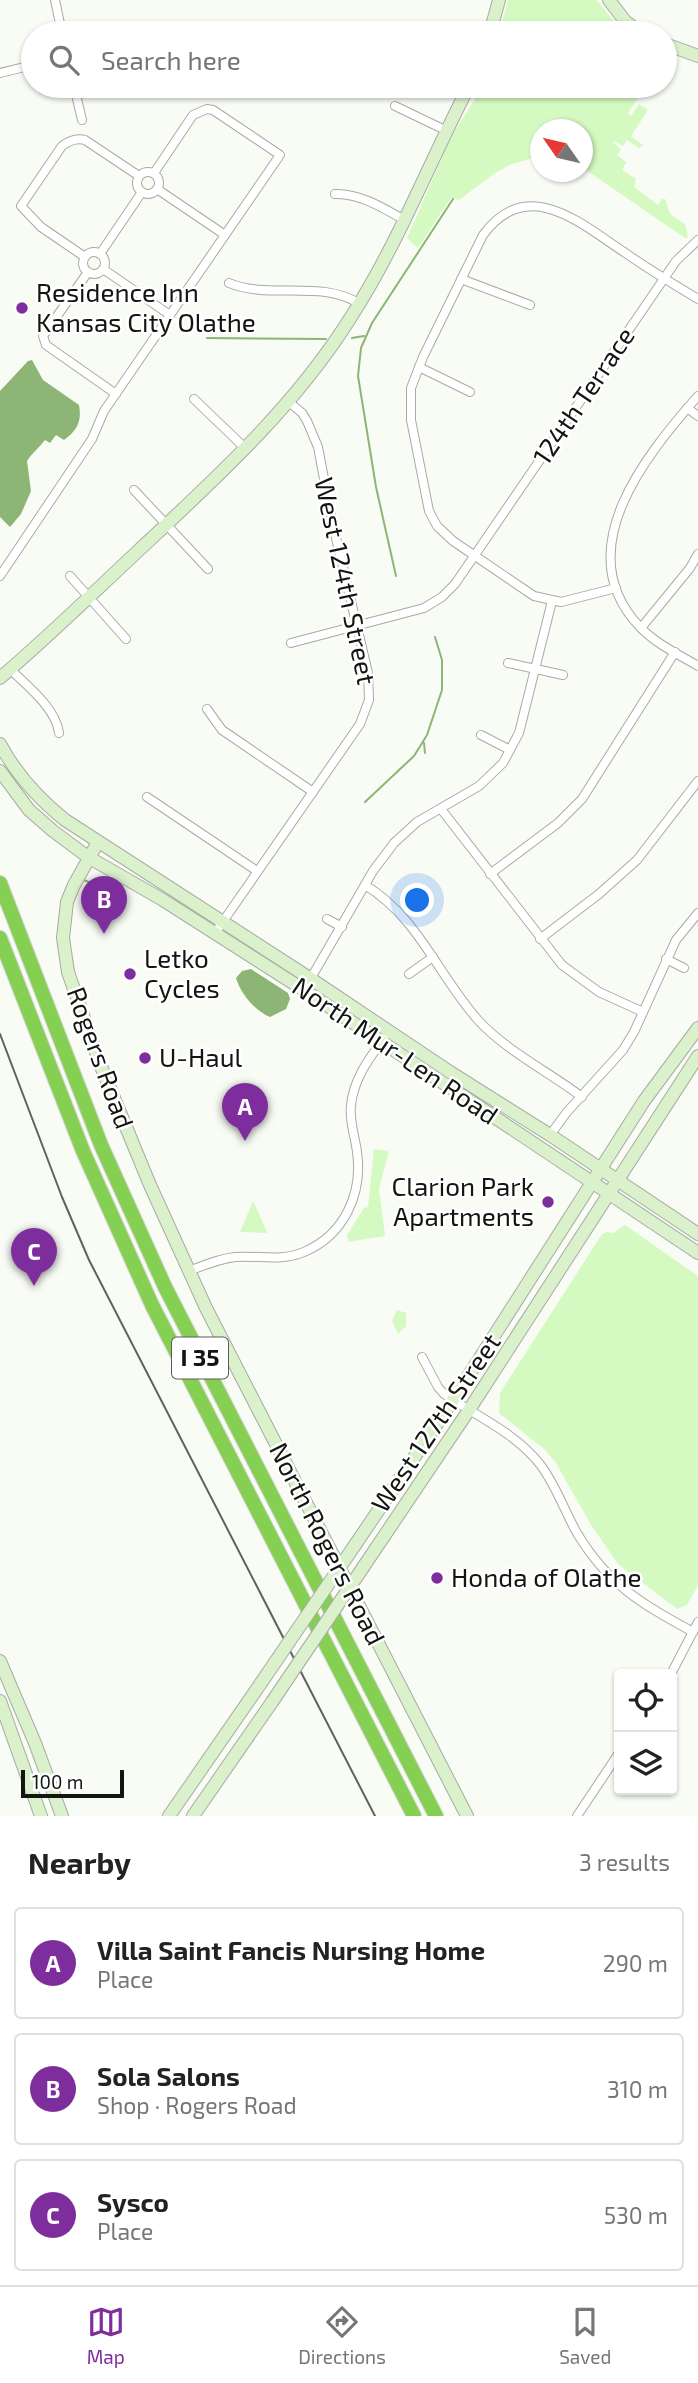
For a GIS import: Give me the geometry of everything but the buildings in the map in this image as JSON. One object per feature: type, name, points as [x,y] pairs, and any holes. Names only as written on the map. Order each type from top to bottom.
[{"type":"highway","name":"I 35","points":[[0,883],[92,1123],[165,1287],[436,1816]]},
{"type":"highway","name":"I 35","points":[[0,938],[83,1151],[152,1305],[414,1816]]},
{"type":"main road","points":[[493,21],[499,0]]},
{"type":"main road","points":[[609,0],[625,21]]},
{"type":"main road","points":[[677,48],[698,56]]},
{"type":"main road","points":[[5,673],[246,449],[289,402],[360,304],[406,220],[446,130],[463,98]]},
{"type":"main road","name":"North Mur-Len Road","points":[[0,744],[24,780],[65,820],[219,927],[385,1036],[698,1253]]},
{"type":"main road","name":"North Mur-Len Road","points":[[0,771],[29,810],[88,857],[219,927]]},
{"type":"main road","name":"Rogers Road","points":[[98,842],[67,902],[63,927],[65,962],[100,1064],[189,1271]]},
{"type":"main road","name":"West 127th Street","points":[[169,1816],[453,1400],[644,1101],[698,1028]]},
{"type":"main road","name":"North Mur-Len Road","points":[[385,1036],[550,1135],[698,1234]]},
{"type":"main road","name":"West 127th Street","points":[[192,1816],[469,1410],[698,1056]]},
{"type":"main road","name":"North Rogers Road","points":[[189,1271],[467,1816]]},
{"type":"main road","points":[[0,1661],[62,1816]]},
{"type":"main road","points":[[0,1701],[41,1816]]},
{"type":"street","points":[[55,0],[59,21]]},
{"type":"street","points":[[0,73],[21,68]]},
{"type":"street","points":[[77,98],[82,120]]},
{"type":"street","points":[[395,106],[446,130]]},
{"type":"street","points":[[0,576],[92,439],[104,411],[280,155],[213,110],[206,109],[193,115],[154,173]]},
{"type":"street","points":[[85,257],[41,227],[21,206],[62,146],[73,141],[85,140],[139,176]]},
{"type":"street","points":[[139,176],[147,172],[154,173]]},
{"type":"street","points":[[139,176],[137,185],[142,192],[149,194],[158,188],[159,182],[154,173]]},
{"type":"street","points":[[158,188],[225,235]]},
{"type":"street","points":[[100,254],[142,192]]},
{"type":"street","points":[[335,194],[360,198],[406,220]]},
{"type":"street","points":[[616,588],[573,600],[552,601],[534,596],[442,532],[432,519],[426,503],[409,409],[411,388],[483,235],[494,222],[514,209],[534,206],[564,213],[698,299]]},
{"type":"street","name":"124th Terrace","points":[[291,643],[411,612],[433,603],[455,584],[683,252],[698,240]]},
{"type":"street","points":[[94,252],[100,254],[105,261],[103,270],[94,274],[88,272],[83,267],[85,257],[94,252]]},
{"type":"street","points":[[103,270],[170,315]]},
{"type":"street","points":[[88,272],[43,341],[116,394]]},
{"type":"street","points":[[461,279],[530,305]]},
{"type":"street","points":[[229,283],[245,289],[332,293],[348,297],[360,304]]},
{"type":"street","points":[[419,367],[470,392]]},
{"type":"street","points":[[698,396],[661,439],[629,486],[619,511],[611,555],[616,588],[627,610],[641,628],[698,666]]},
{"type":"street","points":[[194,399],[246,449]]},
{"type":"street","name":"West 124th Street","points":[[219,927],[360,724],[367,708],[370,682],[332,521],[318,447],[302,413],[289,402]]},
{"type":"street","points":[[687,408],[698,416]]},
{"type":"street","points":[[134,490],[208,569]]},
{"type":"street","points":[[641,628],[690,569],[698,554]]},
{"type":"street","points":[[70,576],[126,639]]},
{"type":"street","points":[[308,984],[365,885],[394,843],[417,822],[489,779],[503,763],[519,733],[552,601]]},
{"type":"street","points":[[490,874],[558,823],[582,799],[675,652]]},
{"type":"street","points":[[508,663],[563,676]]},
{"type":"street","points":[[5,673],[48,708],[58,724],[59,733]]},
{"type":"street","points":[[207,709],[222,730],[313,792]]},
{"type":"street","points":[[481,735],[510,750]]},
{"type":"street","points":[[540,939],[608,887],[637,860],[698,781]]},
{"type":"street","points":[[147,797],[257,871]]},
{"type":"street","points":[[441,808],[562,965],[599,992],[643,1012]]},
{"type":"street","points":[[365,885],[387,899],[401,913],[466,1005],[496,1037],[582,1097]]},
{"type":"street","points":[[550,1135],[623,1050],[676,940],[698,913]]},
{"type":"street","points":[[327,919],[342,928]]},
{"type":"street","points":[[409,974],[433,957]]},
{"type":"street","points":[[666,959],[684,968]]},
{"type":"street","points":[[189,1271],[223,1259],[281,1258],[307,1251],[331,1234],[346,1216],[356,1194],[359,1169],[351,1127],[352,1099],[358,1077],[385,1036]]},
{"type":"street","points":[[422,1357],[438,1387],[453,1400],[523,1446],[540,1464],[593,1557],[613,1580],[642,1603],[693,1632]]},
{"type":"street","points":[[674,1669],[698,1622]]},
{"type":"street","points":[[577,1816],[614,1760]]},
{"type":"shaded area","points":[[508,0],[597,0],[614,21],[502,21]]},
{"type":"shaded area","points":[[476,98],[638,98],[628,113],[631,116],[639,104],[648,110],[631,136],[643,145],[639,148],[627,140],[623,146],[615,141],[613,143],[621,149],[617,155],[626,162],[622,170],[636,179],[634,187],[658,205],[665,199],[670,214],[685,224],[688,237],[685,238],[593,175],[593,119],[530,119],[530,159],[495,173],[459,200],[451,198],[418,248],[407,238],[450,139]]},
{"type":"shaded area","points":[[32,360],[43,380],[79,405],[80,416],[75,429],[64,440],[56,435],[50,443],[45,440],[27,461],[31,491],[21,514],[10,527],[0,517],[0,391]]},
{"type":"shaded area","points":[[251,969],[288,993],[290,999],[286,1009],[270,1017],[249,1001],[236,978],[242,971]]},
{"type":"shaded area","points":[[374,1149],[389,1151],[379,1189],[385,1236],[348,1242],[347,1235],[364,1208],[368,1207]]},
{"type":"shaded area","points":[[253,1201],[267,1232],[266,1233],[240,1232]]},
{"type":"shaded area","points":[[625,1225],[698,1276],[698,1585],[687,1605],[677,1609],[618,1564],[591,1525],[556,1463],[544,1449],[499,1413],[500,1393],[602,1234],[613,1233]]},
{"type":"shaded area","points":[[397,1310],[406,1313],[406,1326],[398,1334],[392,1321]]},
{"type":"waterway","points":[[396,576],[376,487],[358,376],[361,348],[372,323],[453,199]]},
{"type":"waterway","points":[[352,338],[364,336]]},
{"type":"waterway","points":[[207,338],[326,339]]},
{"type":"waterway","points":[[365,802],[414,756],[427,735],[442,690],[442,660],[435,637]]},
{"type":"waterway","points":[[424,743],[425,753]]},
{"type":"waterway","points":[[84,880],[91,883],[89,887]]},
{"type":"railway","points":[[0,1034],[89,1260],[375,1816]]},
{"type":"place","name":"Residence Inn Kansas City Olathe","points":[[22,308]]},
{"type":"place","name":"Sola Salons","points":[[104,934]]},
{"type":"place","name":"Letko Cycles","points":[[130,974]]},
{"type":"place","name":"U-Haul","points":[[145,1058]]},
{"type":"place","name":"Villa Saint Fancis Nursing Home","points":[[245,1141]]},
{"type":"place","name":"Clarion Park Apartments","points":[[548,1202]]},
{"type":"place","name":"Sysco","points":[[34,1286]]},
{"type":"place","name":"Honda of Olathe","points":[[437,1578]]}]
